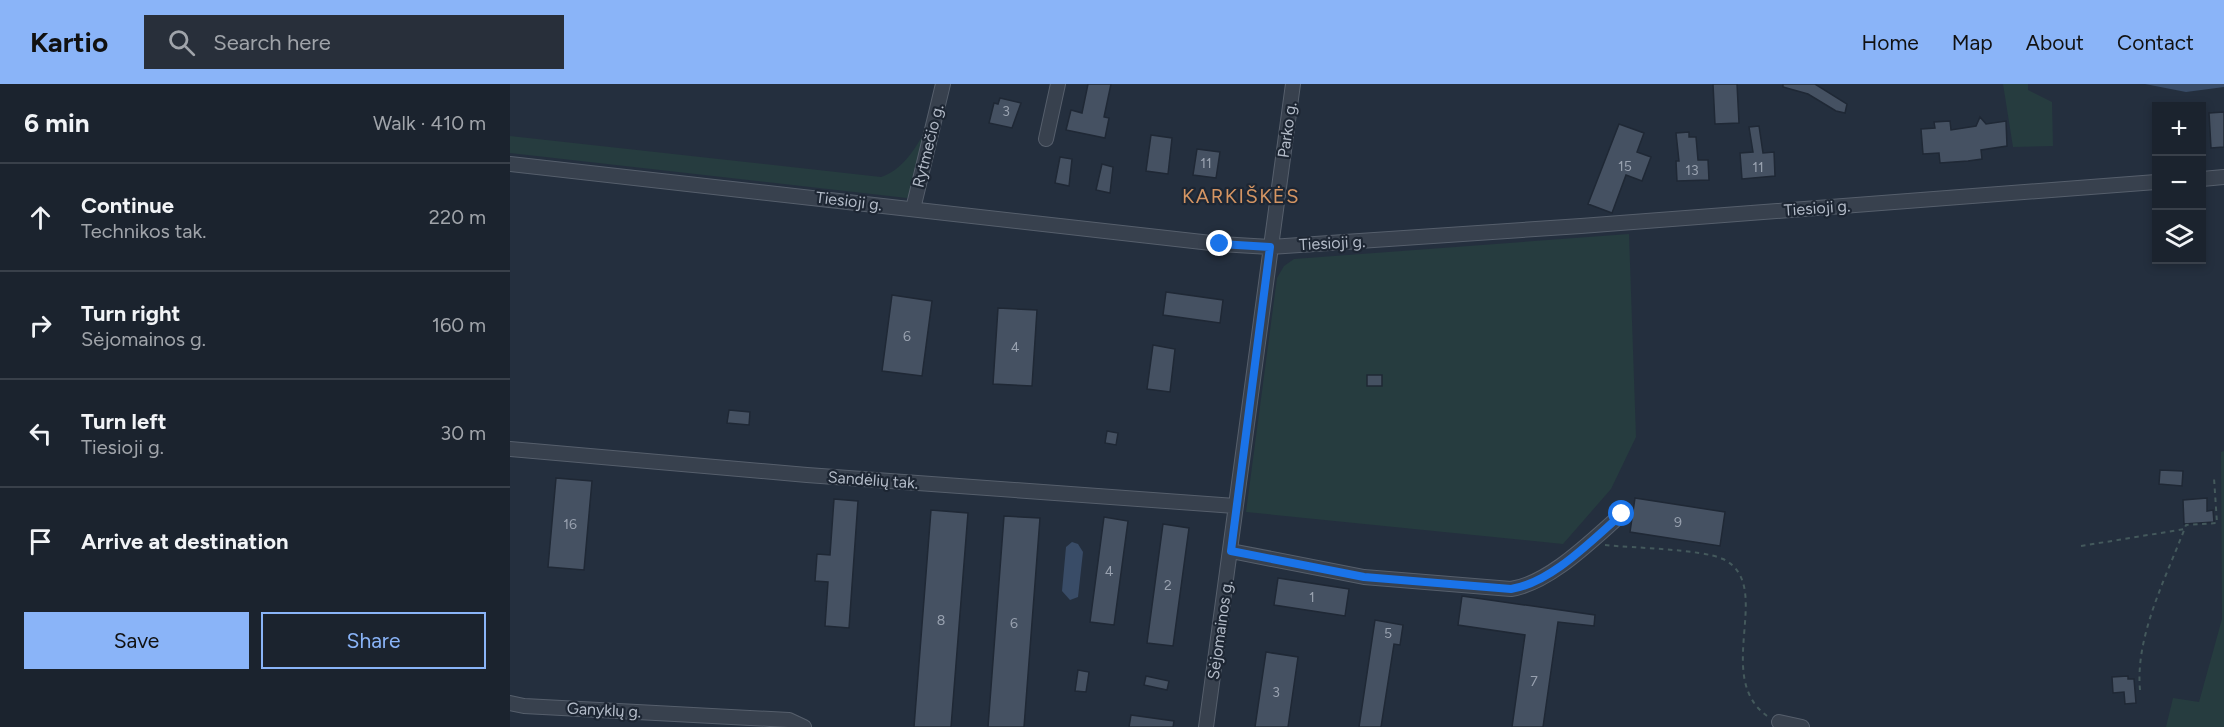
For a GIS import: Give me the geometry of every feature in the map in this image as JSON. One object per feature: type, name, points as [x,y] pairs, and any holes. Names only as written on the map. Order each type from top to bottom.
[{"type":"street","name":"Rytmečio g.","points":[[913,209],[943,84]]},
{"type":"street","points":[[1046,139],[1058,84]]},
{"type":"street","name":"Parko g.","points":[[1270,247],[1293,84]]},
{"type":"street","name":"Tiesioji g.","points":[[510,164],[1220,244],[1270,247],[1569,227],[2152,182]]},
{"type":"street","points":[[2206,179],[2224,177]]},
{"type":"street","name":"Sėjomainos g.","points":[[1206,727],[1270,247]]},
{"type":"street","name":"Sandėlių tak.","points":[[510,449],[807,475],[1236,506]]},
{"type":"street","points":[[1231,551],[1364,577],[1511,589],[1524,587],[1540,579],[1622,514]]},
{"type":"street","name":"Ganyklų g.","points":[[510,703],[524,706],[789,720],[804,727]]},
{"type":"street","points":[[1779,722],[1802,727]]},
{"type":"path","points":[[2140,690],[2138,671],[2148,629],[2186,525],[2217,523],[2214,478]]},
{"type":"path","points":[[2080,546],[2185,529]]},
{"type":"path","points":[[1587,544],[1710,555],[1732,565],[1745,583],[1743,684],[1746,694],[1759,710],[1779,722]]},
{"type":"green space","points":[[2003,84],[2028,84],[2028,90],[2052,102],[2053,146],[2013,147]]},
{"type":"green space","points":[[929,125],[913,193],[907,198],[510,153],[510,136],[881,177],[897,169],[903,163]]},
{"type":"green space","points":[[1629,234],[1636,437],[1611,489],[1563,544],[1246,512],[1277,278],[1284,266],[1294,259]]},
{"type":"green space","points":[[2224,451],[2224,727],[2166,727],[2173,698],[2199,702],[2222,619],[2221,452]]},
{"type":"water","points":[[2145,84],[2224,84],[2224,87],[2186,92]]},
{"type":"water","points":[[1072,542],[1078,544],[1083,552],[1078,597],[1070,600],[1062,591],[1066,547]]},
{"type":"building","points":[[1088,84],[1111,84],[1104,117],[1109,118],[1105,138],[1066,130],[1071,110],[1082,113]]},
{"type":"building","points":[[1713,84],[1737,84],[1739,123],[1715,124]]},
{"type":"building","points":[[1783,84],[1815,84],[1847,104],[1845,113],[1836,111],[1808,94],[1783,87]]},
{"type":"building","points":[[1000,98],[1021,103],[1012,128],[989,123],[994,103],[998,104]]},
{"type":"building","points":[[2224,112],[2224,147],[2211,148],[2209,113]]},
{"type":"building","points":[[1980,117],[1986,124],[2006,121],[2007,146],[1981,150],[1982,159],[1968,161],[1940,163],[1939,153],[1923,154],[1921,129],[1935,128],[1934,122],[1950,121],[1951,130],[1976,126]]},
{"type":"building","points":[[1619,124],[1644,133],[1637,152],[1651,157],[1642,181],[1626,175],[1612,213],[1588,204]]},
{"type":"building","points":[[1759,126],[1763,153],[1774,152],[1775,176],[1742,179],[1740,153],[1753,152],[1749,127]]},
{"type":"building","points":[[1689,132],[1689,137],[1696,137],[1698,160],[1708,160],[1709,180],[1677,181],[1676,161],[1679,161],[1676,133]]},
{"type":"building","points":[[1151,135],[1172,138],[1168,174],[1146,171]]},
{"type":"building","points":[[1197,149],[1220,152],[1216,178],[1193,175]]},
{"type":"building","points":[[1060,157],[1072,159],[1069,186],[1055,183]]},
{"type":"building","points":[[1102,164],[1113,167],[1110,193],[1096,190]]},
{"type":"building","points":[[1166,292],[1223,300],[1220,323],[1163,315]]},
{"type":"building","points":[[892,295],[932,301],[922,376],[882,371]]},
{"type":"building","points":[[998,308],[1037,310],[1032,386],[993,384]]},
{"type":"building","points":[[1153,345],[1175,349],[1170,392],[1147,389]]},
{"type":"building","points":[[1367,375],[1382,375],[1382,386],[1367,386]]},
{"type":"building","points":[[729,410],[750,412],[749,425],[727,423]]},
{"type":"building","points":[[1107,431],[1118,433],[1116,445],[1105,443]]},
{"type":"building","points":[[2160,470],[2183,471],[2182,486],[2159,484]]},
{"type":"building","points":[[556,478],[592,481],[584,570],[548,567]]},
{"type":"building","points":[[1635,498],[1725,512],[1720,546],[1630,532]]},
{"type":"building","points":[[2207,498],[2207,511],[2213,510],[2214,522],[2184,524],[2183,500]]},
{"type":"building","points":[[834,499],[858,501],[849,628],[825,626],[828,582],[815,581],[817,554],[830,555]]},
{"type":"building","points":[[931,510],[968,513],[951,727],[914,727]]},
{"type":"building","points":[[1004,516],[1040,518],[1024,727],[988,727]]},
{"type":"building","points":[[1104,517],[1128,521],[1114,625],[1090,622]]},
{"type":"building","points":[[1163,524],[1189,528],[1173,646],[1147,643]]},
{"type":"building","points":[[1278,578],[1349,589],[1345,616],[1274,605]]},
{"type":"building","points":[[1462,596],[1595,615],[1594,626],[1558,622],[1543,727],[1512,727],[1525,635],[1458,625]]},
{"type":"building","points":[[1375,620],[1403,625],[1400,645],[1394,644],[1381,727],[1359,727]]},
{"type":"building","points":[[1266,652],[1298,657],[1288,727],[1255,727]]},
{"type":"building","points":[[1078,670],[1089,672],[1086,692],[1075,691]]},
{"type":"building","points":[[1146,676],[1169,681],[1167,690],[1144,685]]},
{"type":"building","points":[[2128,676],[2128,679],[2134,679],[2136,703],[2125,704],[2124,692],[2113,693],[2112,677]]},
{"type":"building","points":[[1131,715],[1174,721],[1173,727],[1129,727]]},
{"type":"district","name":"KARKIŠKĖS","points":[[1241,196]]},
{"type":"route","points":[[1220,244],[1270,247],[1231,551],[1364,577],[1511,589],[1524,587],[1540,579],[1622,514]]}]
